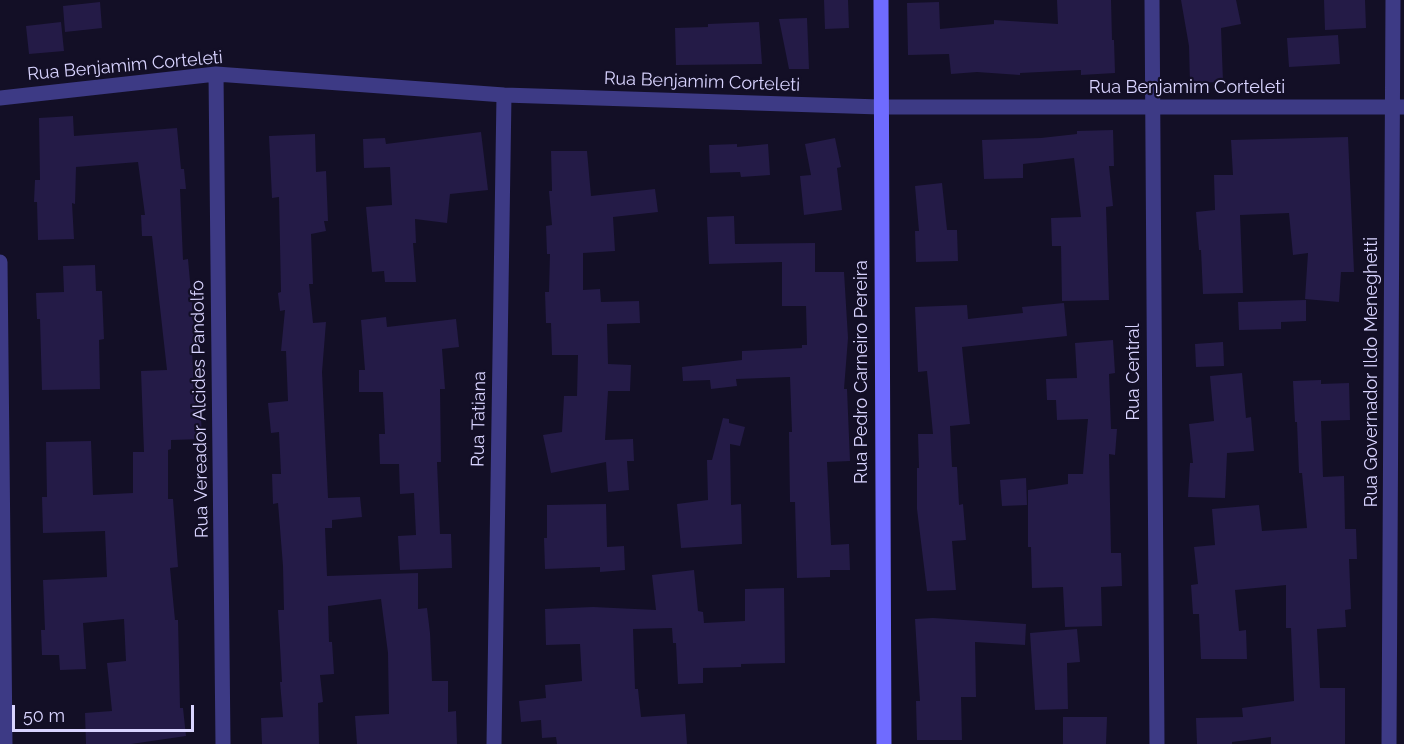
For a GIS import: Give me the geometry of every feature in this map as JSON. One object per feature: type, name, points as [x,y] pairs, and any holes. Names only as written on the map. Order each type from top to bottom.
[{"type":"street","name":"Rua Pedro Carneiro Pereira","points":[[881,0],[884,744]]},
{"type":"street","name":"Rua Central","points":[[1152,0],[1156,744]]},
{"type":"street","name":"Rua Governador Ildo Meneghetti","points":[[1389,744],[1398,107],[1393,0]]},
{"type":"street","name":"Rua Benjamim Corteleti","points":[[0,98],[216,74],[504,95],[880,107],[1398,107]]},
{"type":"street","name":"Rua Vereador Alcides Pandolfo","points":[[216,74],[223,744]]},
{"type":"street","name":"Rua Tatiana","points":[[494,744],[504,95]]},
{"type":"street","points":[[0,262],[5,744]]},
{"type":"building","points":[[824,0],[848,0],[849,28],[825,29]]},
{"type":"building","points":[[1057,0],[1111,0],[1115,73],[1081,75],[1081,70],[1020,73],[1020,75],[977,72],[951,74],[949,54],[908,55],[907,3],[939,2],[940,29],[994,24],[994,20],[1058,24]]},
{"type":"building","points":[[1181,0],[1236,0],[1241,24],[1221,28],[1223,82],[1190,83],[1189,46]]},
{"type":"building","points":[[1324,0],[1365,0],[1366,28],[1325,30]]},
{"type":"building","points":[[100,2],[102,28],[65,32],[63,6]]},
{"type":"building","points":[[807,18],[809,69],[789,69],[779,19]]},
{"type":"building","points":[[61,22],[64,51],[29,54],[26,26]]},
{"type":"building","points":[[759,22],[762,64],[676,65],[675,28]]},
{"type":"building","points":[[1338,35],[1340,64],[1289,67],[1287,38]]},
{"type":"building","points":[[73,116],[74,136],[177,128],[181,169],[184,169],[186,189],[180,189],[183,260],[188,259],[196,349],[192,349],[194,394],[200,394],[202,439],[171,440],[171,449],[168,450],[168,499],[173,499],[178,567],[170,568],[175,620],[178,620],[180,708],[183,708],[186,736],[131,744],[86,744],[85,713],[112,711],[107,663],[126,661],[124,619],[83,623],[86,669],[60,670],[59,655],[42,655],[41,630],[45,630],[43,580],[107,577],[105,531],[43,533],[42,497],[47,497],[46,442],[91,441],[93,495],[133,493],[133,452],[144,452],[141,371],[167,370],[152,236],[142,236],[141,215],[145,215],[138,162],[76,167],[75,204],[72,203],[74,239],[38,240],[37,202],[34,202],[35,180],[40,180],[39,118]]},
{"type":"building","points":[[1113,130],[1114,166],[1109,166],[1113,206],[1106,207],[1109,300],[1062,301],[1061,246],[1052,246],[1051,218],[1081,217],[1074,158],[1023,164],[1023,178],[984,179],[982,140],[1041,138],[1077,134],[1077,131]]},
{"type":"building","points":[[481,132],[488,190],[450,194],[447,223],[415,219],[416,243],[413,243],[416,282],[385,282],[384,271],[372,272],[366,207],[392,205],[390,167],[364,168],[363,139],[385,138],[386,144]]},
{"type":"building","points":[[315,134],[316,172],[326,171],[328,221],[324,221],[326,231],[311,234],[313,284],[309,284],[313,323],[326,322],[322,372],[328,498],[360,497],[362,517],[332,520],[332,528],[325,528],[327,576],[418,573],[418,609],[427,608],[432,681],[448,681],[448,712],[456,711],[457,744],[357,744],[355,716],[389,714],[388,653],[381,599],[328,606],[329,642],[332,642],[334,674],[320,675],[323,702],[318,703],[319,744],[262,744],[261,718],[283,717],[278,610],[284,610],[283,566],[278,503],[273,504],[272,474],[281,474],[279,432],[271,433],[268,403],[288,401],[286,351],[281,351],[285,310],[280,311],[278,293],[281,292],[279,197],[272,198],[269,136]]},
{"type":"building","points":[[1348,137],[1354,272],[1341,272],[1339,302],[1305,299],[1308,253],[1293,255],[1289,213],[1240,215],[1243,293],[1203,294],[1196,212],[1215,210],[1214,175],[1233,175],[1231,140]]},
{"type":"building","points":[[835,138],[841,167],[837,168],[842,210],[804,215],[800,176],[811,175],[805,144]]},
{"type":"building","points":[[737,144],[737,147],[768,144],[770,175],[741,177],[740,172],[710,173],[709,145]]},
{"type":"building","points":[[551,151],[587,151],[591,196],[655,189],[658,212],[613,217],[615,251],[583,253],[583,290],[600,289],[601,302],[639,301],[640,323],[607,324],[608,364],[631,365],[630,391],[608,391],[605,440],[633,439],[634,461],[627,461],[629,490],[608,492],[606,462],[551,473],[543,435],[562,432],[564,396],[577,396],[578,355],[552,355],[551,323],[546,323],[545,292],[549,292],[550,254],[547,254],[546,226],[552,225],[549,191],[552,191]]},
{"type":"building","points":[[942,183],[947,230],[957,230],[958,261],[916,262],[915,231],[919,231],[915,186]]},
{"type":"building","points":[[734,216],[735,244],[815,243],[815,272],[844,272],[848,338],[844,389],[847,389],[850,461],[827,462],[831,545],[849,544],[850,570],[830,570],[830,577],[797,578],[795,502],[790,502],[789,432],[792,432],[790,377],[736,379],[737,386],[711,389],[710,380],[683,381],[682,367],[742,360],[742,351],[802,348],[802,345],[807,345],[806,306],[782,306],[782,262],[709,264],[707,217]]},
{"type":"building","points":[[95,265],[96,291],[102,291],[104,339],[99,340],[100,389],[42,390],[40,319],[37,319],[36,293],[64,292],[63,266]]},
{"type":"building","points":[[1306,300],[1306,321],[1281,322],[1281,329],[1239,330],[1238,302]]},
{"type":"building","points":[[1064,303],[1067,336],[962,347],[970,424],[950,426],[952,467],[957,467],[959,505],[963,504],[966,540],[952,541],[956,590],[927,591],[917,509],[918,434],[933,434],[927,371],[918,372],[915,307],[967,305],[968,319],[1023,313],[1022,307]]},
{"type":"building","points":[[386,317],[387,327],[456,319],[459,347],[442,349],[445,389],[440,389],[441,462],[437,462],[440,534],[451,534],[452,568],[400,570],[398,536],[416,535],[414,493],[400,494],[399,464],[380,464],[379,434],[385,434],[383,392],[359,392],[359,370],[365,370],[361,320]]},
{"type":"building","points":[[1113,340],[1115,373],[1109,374],[1111,429],[1117,429],[1115,455],[1109,454],[1111,553],[1121,553],[1122,586],[1101,587],[1102,626],[1065,627],[1063,587],[1032,588],[1031,547],[1028,547],[1028,490],[1068,484],[1068,474],[1083,474],[1088,419],[1057,420],[1056,400],[1047,400],[1046,379],[1077,378],[1075,343]]},
{"type":"building","points":[[1223,342],[1224,366],[1196,367],[1195,344]]},
{"type":"building","points":[[1242,373],[1246,418],[1251,417],[1254,451],[1227,453],[1225,498],[1188,497],[1190,463],[1193,463],[1189,424],[1214,421],[1210,376]]},
{"type":"building","points":[[1321,380],[1321,384],[1349,383],[1350,420],[1321,421],[1323,477],[1344,476],[1345,529],[1356,529],[1357,559],[1349,559],[1351,609],[1345,610],[1346,627],[1317,629],[1320,688],[1345,688],[1345,744],[1271,744],[1271,737],[1232,742],[1232,744],[1197,744],[1196,718],[1243,717],[1242,708],[1294,701],[1291,628],[1286,628],[1286,585],[1235,590],[1239,631],[1246,630],[1247,659],[1201,659],[1199,614],[1193,614],[1191,585],[1198,584],[1194,547],[1215,545],[1212,509],[1259,505],[1262,531],[1307,528],[1302,473],[1299,473],[1293,381]]},
{"type":"building","points":[[723,418],[729,419],[729,423],[745,427],[740,446],[730,444],[731,505],[741,504],[742,544],[681,548],[677,504],[708,500],[707,460],[712,460]]},
{"type":"building","points":[[1026,478],[1027,505],[1002,506],[1000,480]]},
{"type":"building","points":[[606,504],[607,547],[624,546],[625,570],[600,572],[600,567],[545,569],[544,538],[547,538],[547,505]]},
{"type":"building","points":[[694,570],[698,611],[703,612],[704,623],[745,621],[745,589],[784,588],[785,663],[703,668],[703,683],[678,684],[676,643],[673,643],[672,628],[633,629],[635,689],[638,689],[641,717],[685,714],[687,744],[557,744],[556,737],[542,738],[541,720],[521,722],[519,701],[546,698],[545,685],[582,681],[580,644],[546,645],[545,609],[593,607],[656,610],[652,575]]},
{"type":"building","points":[[933,618],[1026,624],[1025,645],[975,642],[976,697],[961,697],[962,740],[917,740],[916,701],[920,701],[915,619]]},
{"type":"building","points":[[1077,629],[1080,662],[1067,663],[1068,709],[1035,710],[1030,633]]},
{"type":"building","points":[[1063,717],[1107,717],[1106,744],[1063,744]]}]
